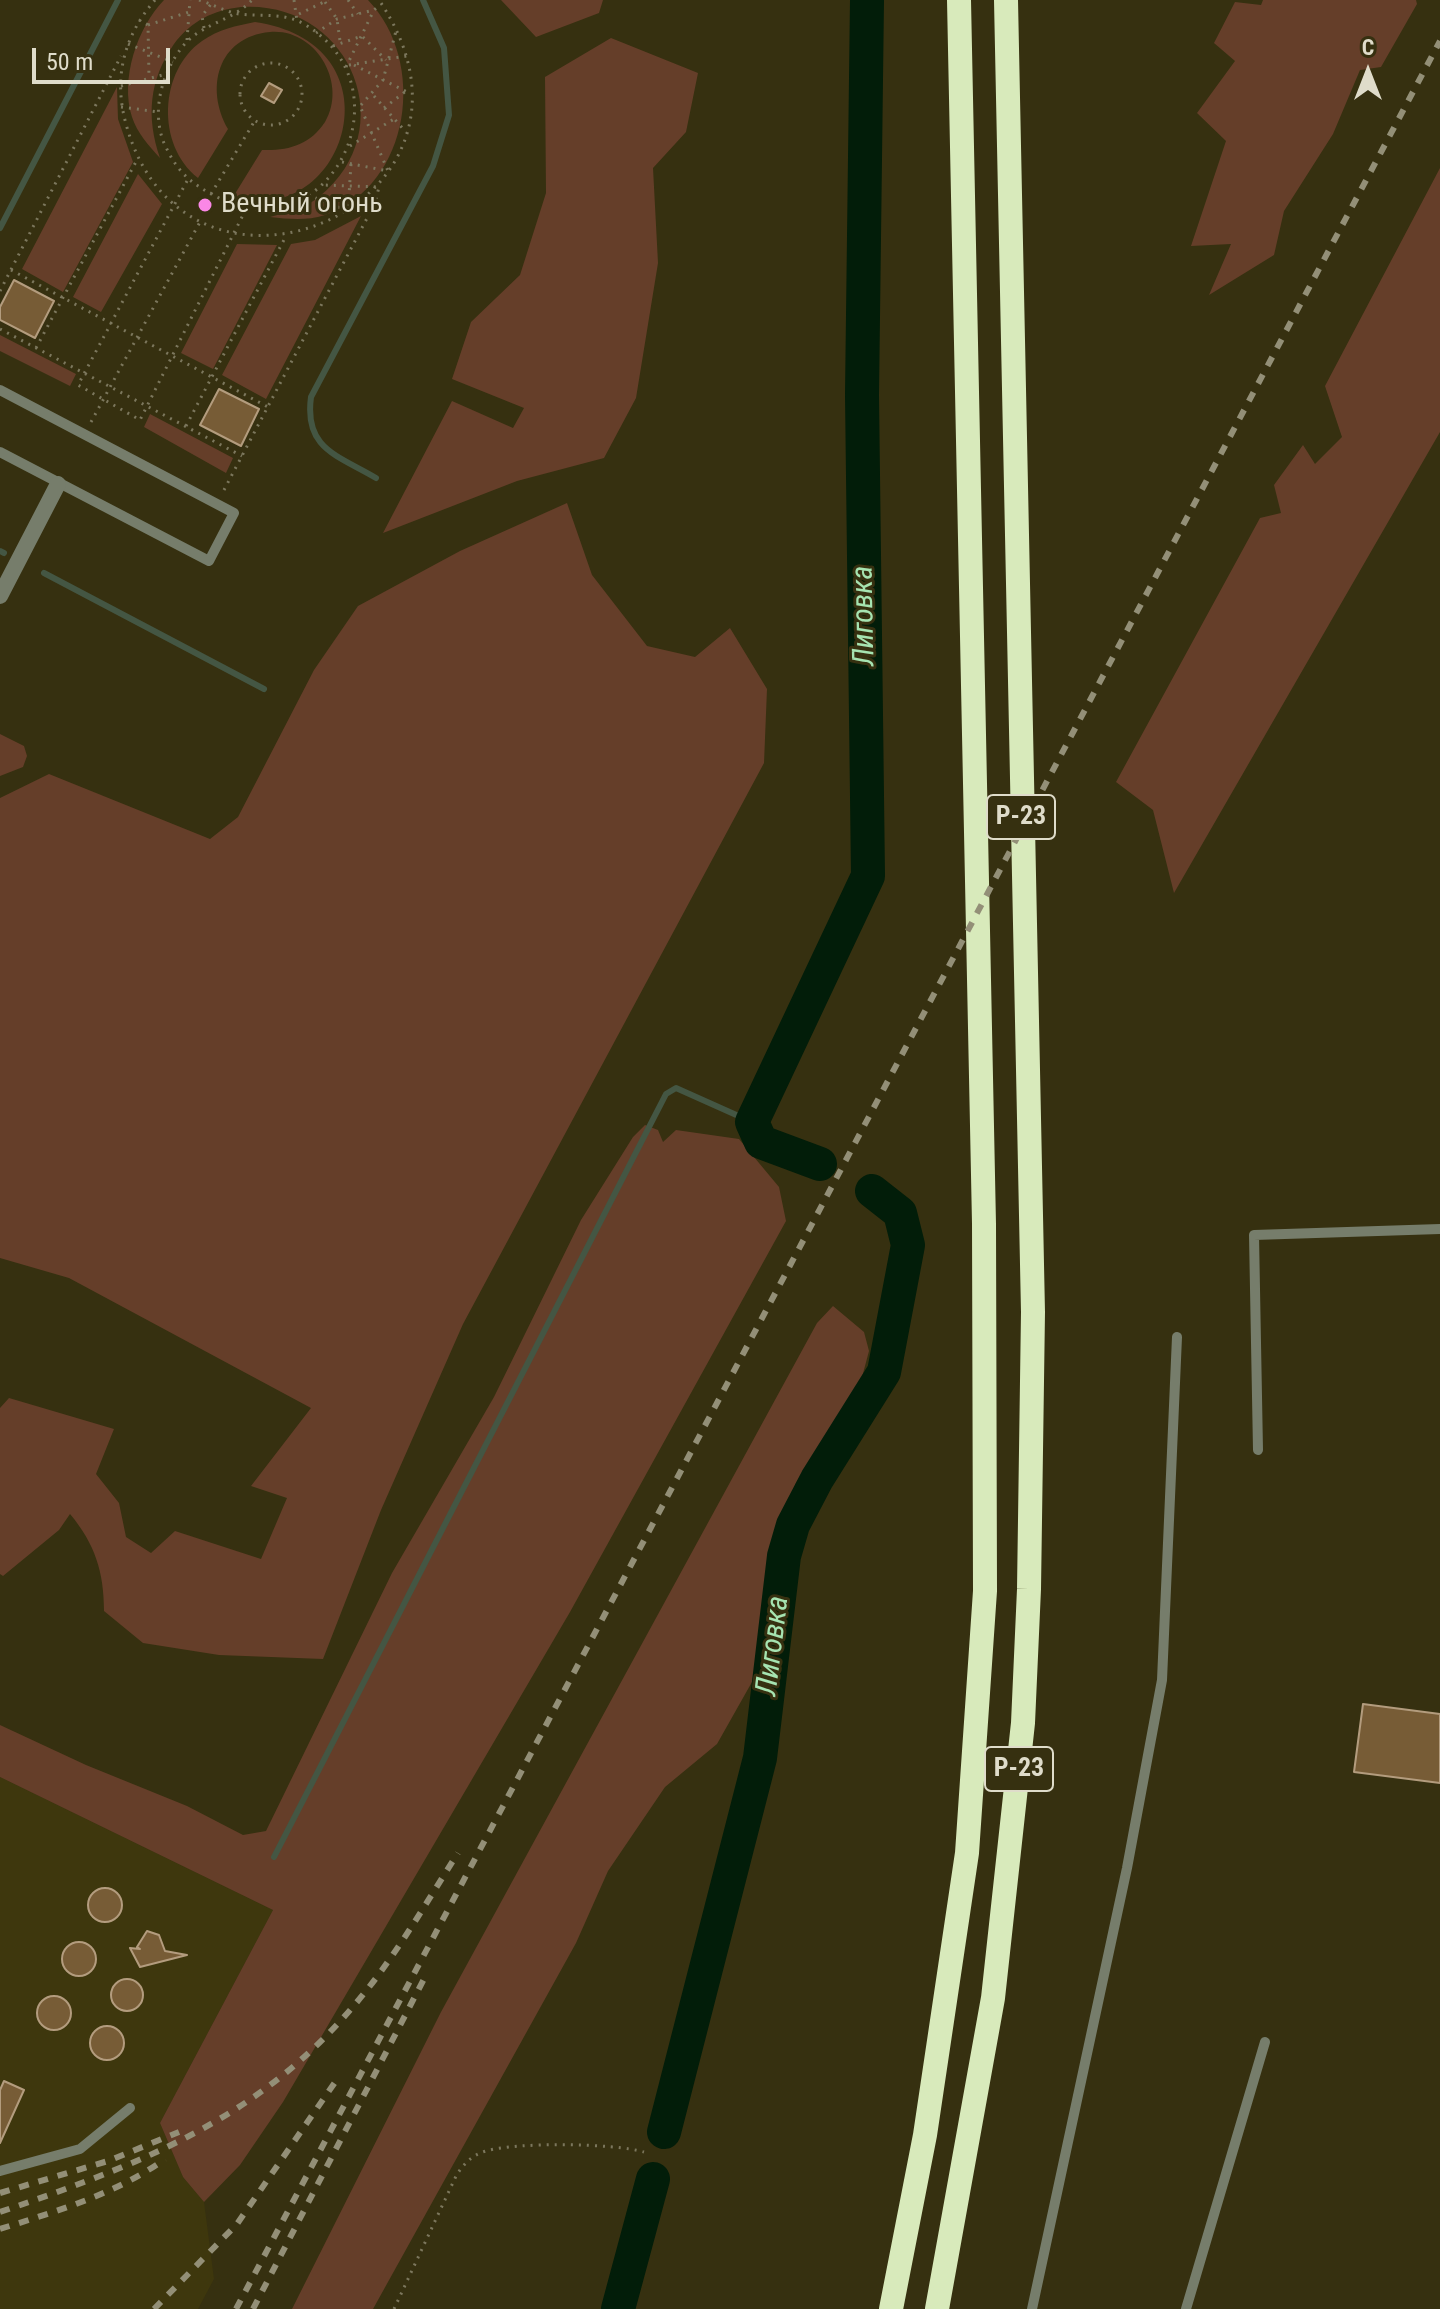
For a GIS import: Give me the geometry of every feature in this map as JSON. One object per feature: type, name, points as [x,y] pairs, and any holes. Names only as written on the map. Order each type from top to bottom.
[{"type":"highway","name":"Р-23","points":[[891,2309],[925,2135],[967,1853],[985,1591],[984,1223],[964,414],[959,0]]},
{"type":"highway","name":"Р-23","points":[[937,2309],[993,1998],[1023,1723],[1031,1479],[1033,1312],[1012,412],[1006,0]]},
{"type":"street","points":[[0,596],[58,484]]},
{"type":"lane","points":[[0,390],[234,513],[209,561],[0,452]]},
{"type":"lane","points":[[1258,1450],[1254,1235],[1440,1229]]},
{"type":"lane","points":[[1032,2309],[1124,1884],[1162,1680],[1177,1337]]},
{"type":"lane","points":[[1186,2309],[1265,2042]]},
{"type":"lane","points":[[0,2171],[80,2149],[130,2108]]},
{"type":"path","points":[[0,291],[139,20],[155,0]]},
{"type":"path","points":[[187,42],[190,0]]},
{"type":"path","points":[[199,0],[212,2],[239,14]]},
{"type":"path","points":[[239,14],[252,0]]},
{"type":"path","points":[[294,0],[299,14],[297,21]]},
{"type":"path","points":[[348,0],[358,14]]},
{"type":"path","points":[[299,14],[326,1],[337,19],[340,41]]},
{"type":"path","points":[[204,28],[202,16],[212,2]]},
{"type":"path","points":[[216,504],[375,203],[379,187],[388,171],[406,132],[411,94],[407,56],[380,2],[349,66],[358,106],[388,171]]},
{"type":"path","points":[[316,33],[337,19],[374,10]]},
{"type":"path","points":[[139,20],[148,25],[189,12]]},
{"type":"path","points":[[396,31],[383,80],[373,95],[358,106],[354,135],[342,162],[323,185],[289,205],[246,209],[187,181],[174,164],[161,135],[159,112],[166,74],[173,62],[187,42],[204,28],[239,14],[272,13],[297,21],[316,33],[349,66],[383,80],[411,94]]},
{"type":"path","points":[[148,25],[149,78]]},
{"type":"path","points":[[332,47],[340,41],[362,36]]},
{"type":"path","points":[[362,36],[386,60]]},
{"type":"path","points":[[127,44],[173,62]]},
{"type":"path","points":[[123,51],[121,107],[138,158],[159,190],[200,222],[235,233],[286,236],[348,211],[379,187]]},
{"type":"path","points":[[349,66],[407,56]]},
{"type":"path","points":[[272,62],[282,65],[297,77],[301,86],[299,106],[285,121],[275,125],[255,121],[241,105],[241,84],[253,68],[272,62]]},
{"type":"path","points":[[121,86],[166,74]]},
{"type":"path","points":[[384,108],[406,91]]},
{"type":"path","points":[[373,95],[406,132]]},
{"type":"path","points":[[121,107],[159,112]]},
{"type":"path","points":[[349,146],[394,119]]},
{"type":"path","points":[[211,194],[255,121]]},
{"type":"path","points":[[36,348],[138,158]]},
{"type":"path","points":[[342,162],[388,171]]},
{"type":"path","points":[[348,211],[351,164]]},
{"type":"path","points":[[187,181],[78,385],[140,420],[246,209]]},
{"type":"path","points":[[323,185],[379,187]]},
{"type":"path","points":[[308,195],[348,211]]},
{"type":"path","points":[[84,435],[200,222]]},
{"type":"path","points":[[186,426],[286,236]]},
{"type":"path","points":[[11,270],[268,407]]},
{"type":"path","points":[[0,329],[242,456]]},
{"type":"path","points":[[394,2309],[457,2174],[467,2160],[487,2151],[536,2147],[624,2146],[644,2152]]},
{"type":"shaded area","points":[[164,0],[368,0],[387,26],[398,55],[403,87],[401,119],[392,150],[377,177],[354,200],[325,215],[304,219],[270,217],[315,200],[345,168],[358,137],[360,104],[352,73],[336,46],[311,24],[279,10],[241,7],[222,11],[196,23],[174,44],[159,71],[152,99],[153,128],[160,158],[134,123],[128,87],[139,39]]},
{"type":"shaded area","points":[[501,0],[603,0],[599,13],[536,37]]},
{"type":"shaded area","points":[[1263,0],[1416,0],[1417,4],[1381,67],[1360,70],[1333,134],[1284,211],[1274,255],[1209,295],[1231,244],[1191,246],[1226,141],[1197,113],[1235,61],[1214,43],[1235,2],[1261,5]]},
{"type":"shaded area","points":[[255,22],[302,37],[331,63],[344,96],[343,130],[329,162],[305,187],[273,200],[233,197],[262,150],[289,148],[305,141],[319,130],[331,107],[333,91],[330,76],[314,49],[301,39],[287,33],[270,32],[252,36],[227,54],[220,67],[217,98],[228,129],[198,178],[184,164],[169,128],[171,89],[177,70],[188,54],[215,34]]},
{"type":"shaded area","points":[[611,38],[698,73],[686,132],[653,168],[658,263],[636,398],[604,458],[517,481],[383,533],[452,401],[513,428],[524,408],[452,379],[471,322],[520,275],[546,193],[545,77]]},
{"type":"shaded area","points":[[117,87],[118,119],[133,162],[63,292],[22,269]]},
{"type":"shaded area","points":[[1440,168],[1440,432],[1174,893],[1153,810],[1116,782],[1260,518],[1281,513],[1274,485],[1303,445],[1315,464],[1342,437],[1325,386]]},
{"type":"shaded area","points":[[138,174],[162,204],[101,312],[73,297]]},
{"type":"shaded area","points":[[361,216],[266,399],[222,375],[291,244],[315,240]]},
{"type":"shaded area","points":[[237,244],[277,245],[213,369],[181,353]]},
{"type":"shaded area","points":[[0,335],[76,374],[70,386],[0,351]]},
{"type":"shaded area","points":[[150,414],[233,458],[226,473],[144,427]]},
{"type":"shaded area","points":[[567,503],[592,575],[647,646],[695,657],[730,628],[767,689],[764,763],[463,1324],[381,1510],[323,1659],[219,1655],[143,1643],[104,1611],[96,1559],[86,1536],[70,1514],[59,1530],[3,1576],[0,1574],[0,1408],[9,1398],[114,1429],[96,1474],[119,1503],[126,1537],[151,1553],[175,1531],[261,1559],[287,1498],[251,1486],[311,1408],[69,1278],[0,1258],[0,798],[49,774],[210,839],[238,817],[314,670],[358,606],[460,551]]},
{"type":"shaded area","points":[[0,734],[24,746],[27,756],[23,767],[0,776]]},
{"type":"shaded area","points":[[645,1125],[658,1130],[663,1142],[676,1130],[739,1139],[779,1187],[786,1221],[570,1612],[283,2102],[240,2165],[204,2202],[183,2177],[160,2123],[273,1910],[0,1777],[0,1725],[86,1765],[187,1806],[243,1835],[266,1831],[392,1573],[494,1397],[581,1220],[633,1137]]},
{"type":"shaded area","points":[[833,1306],[864,1332],[869,1351],[861,1381],[796,1483],[778,1535],[761,1666],[717,1744],[665,1787],[608,1871],[576,1943],[373,2309],[292,2309],[441,2012],[817,1323]]},
{"type":"shaded area","points":[[0,1777],[273,1910],[160,2123],[183,2177],[204,2202],[214,2279],[198,2309],[0,2309]]},
{"type":"building","points":[[269,83],[282,90],[274,103],[261,96]]},
{"type":"building","points":[[14,280],[54,301],[35,338],[0,320],[0,307]]},
{"type":"building","points":[[219,389],[259,409],[241,446],[200,425]]},
{"type":"building","points":[[1363,1704],[1440,1714],[1440,1783],[1354,1772]]},
{"type":"building","points":[[105,1888],[117,1893],[122,1905],[117,1917],[105,1922],[93,1917],[88,1905],[93,1893]]},
{"type":"building","points":[[147,1931],[159,1935],[165,1951],[187,1955],[140,1967],[130,1948],[140,1949],[137,1947]]},
{"type":"building","points":[[79,1942],[91,1947],[96,1959],[91,1971],[79,1976],[67,1971],[62,1959],[67,1947]]},
{"type":"building","points":[[127,1979],[139,1983],[143,1995],[139,2007],[127,2011],[115,2007],[111,1995],[115,1983]]},
{"type":"building","points":[[54,1996],[66,2001],[71,2013],[66,2025],[54,2030],[42,2025],[37,2013],[42,2001]]},
{"type":"building","points":[[107,2026],[119,2031],[124,2043],[119,2055],[107,2060],[95,2055],[90,2043],[95,2031]]},
{"type":"building","points":[[4,2081],[24,2090],[0,2143],[0,2090]]},
{"type":"waterway","points":[[0,228],[118,0]]},
{"type":"waterway","points":[[376,478],[336,456],[318,439],[310,414],[311,397],[433,166],[449,115],[444,48],[423,0]]},
{"type":"waterway","name":"Лиговка","points":[[820,1164],[761,1142],[752,1122],[868,876],[862,395],[867,0]]},
{"type":"waterway","points":[[0,551],[4,553]]},
{"type":"waterway","points":[[44,573],[264,689]]},
{"type":"waterway","points":[[274,1857],[666,1094],[676,1088],[752,1122]]},
{"type":"waterway","name":"Лиговка","points":[[664,2132],[760,1758],[784,1556],[793,1525],[817,1479],[884,1372],[908,1245],[900,1213],[872,1191]]},
{"type":"waterway","name":"Лиговка","points":[[618,2309],[653,2179]]},
{"type":"railway","points":[[236,2309],[1440,41]]},
{"type":"railway","points":[[0,2212],[163,2149],[212,2124],[258,2094],[301,2060],[342,2019],[392,1956],[458,1853]]},
{"type":"railway","points":[[253,2309],[424,1979]]},
{"type":"railway","points":[[154,2309],[237,2224],[340,2075]]},
{"type":"railway","points":[[0,2193],[108,2161],[179,2132]]},
{"type":"railway","points":[[0,2229],[106,2192],[165,2159]]},
{"type":"place","name":"Вечный огонь","points":[[205,205]]}]
